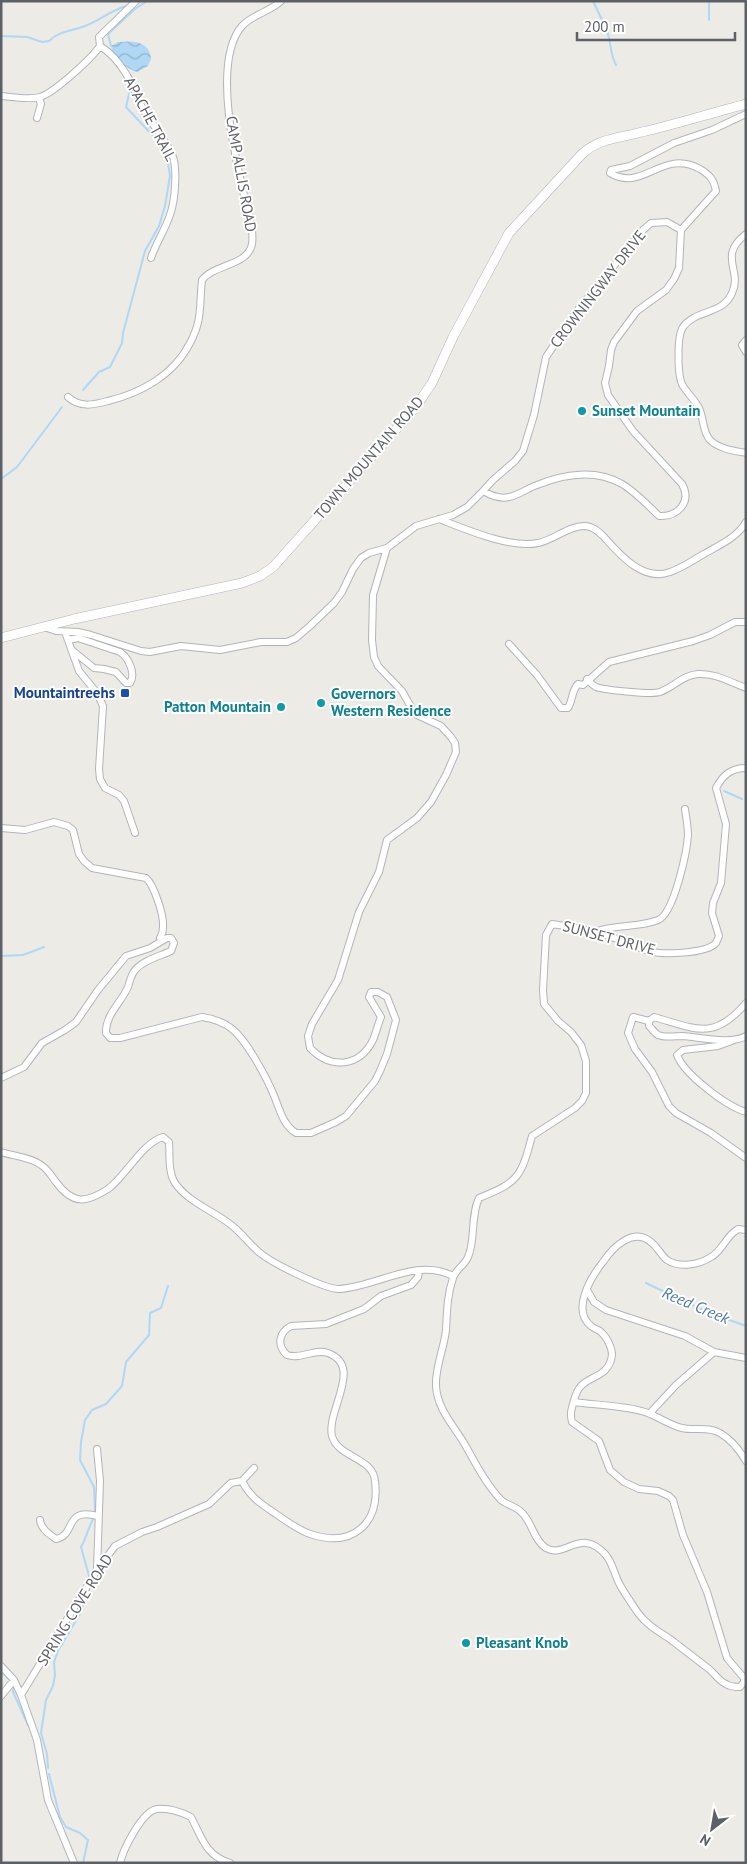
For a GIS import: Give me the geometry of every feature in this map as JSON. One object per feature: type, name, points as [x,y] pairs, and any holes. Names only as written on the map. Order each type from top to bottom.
[{"type":"main road","name":"TOWN MOUNTAIN ROAD","points":[[1,638],[110,610],[242,582],[266,573],[419,402],[432,383],[453,337],[509,233],[578,158],[593,145],[603,141],[641,133],[746,104]]},
{"type":"street","points":[[1,96],[39,98],[55,88],[90,57],[100,46],[99,37],[136,1]]},
{"type":"street","name":"CAMP ALLIS ROAD","points":[[68,397],[79,405],[95,405],[133,394],[166,374],[190,345],[197,328],[200,315],[202,280],[209,273],[242,258],[251,249],[253,243],[252,228],[242,188],[229,113],[228,64],[232,48],[241,28],[246,23],[273,8],[280,1]]},
{"type":"street","name":"APACHE TRAIL","points":[[100,46],[115,60],[131,82],[143,108],[168,146],[174,162],[175,175],[171,213],[151,258]]},
{"type":"street","points":[[37,118],[41,104],[39,98]]},
{"type":"street","points":[[483,491],[503,498],[510,497],[537,484],[567,476],[584,474],[608,478],[621,483],[660,516],[670,516],[681,507],[685,501],[686,492],[682,484],[633,431],[608,395],[605,383],[614,342],[637,311],[666,290],[674,280],[679,268],[681,230],[716,191],[714,182],[709,174],[690,164],[678,162],[667,164],[637,177],[620,178],[610,173],[611,170],[630,166],[674,143],[712,130],[746,114]]},
{"type":"street","name":"CROWNINGWAY DRIVE","points":[[43,627],[84,634],[150,652],[181,646],[220,650],[256,643],[287,642],[303,632],[334,603],[361,558],[369,553],[387,548],[416,526],[453,516],[467,508],[493,480],[515,461],[523,450],[534,415],[546,357],[578,311],[642,230],[651,223],[667,222],[681,230]]},
{"type":"street","points":[[746,234],[734,245],[732,253],[735,287],[727,302],[687,322],[679,335],[682,385],[699,407],[705,431],[711,441],[729,449],[746,453]]},
{"type":"street","points":[[745,351],[742,345],[746,340]]},
{"type":"street","points":[[439,519],[471,532],[524,545],[539,543],[578,527],[591,527],[598,531],[626,560],[642,570],[656,575],[669,573],[680,568],[738,534],[746,522]]},
{"type":"street","points":[[1,1078],[24,1067],[42,1043],[76,1022],[98,990],[126,956],[150,948],[161,940],[171,938],[174,943],[173,949],[144,963],[135,970],[127,988],[108,1020],[106,1033],[110,1038],[120,1038],[202,1017],[228,1025],[242,1038],[268,1080],[287,1125],[296,1133],[311,1133],[346,1116],[375,1081],[387,1054],[396,1020],[388,998],[378,992],[371,992],[368,997],[381,1017],[373,1041],[356,1058],[339,1064],[326,1061],[310,1048],[308,1036],[317,1012],[338,980],[358,912],[379,872],[387,840],[416,818],[431,802],[446,775],[456,747],[452,737],[441,726],[420,717],[413,711],[402,691],[378,666],[374,657],[372,640],[373,595],[387,548]]},
{"type":"street","points":[[509,644],[537,674],[561,708],[568,708],[578,684],[583,685],[587,679],[609,662],[693,641],[710,636],[735,622],[746,622]]},
{"type":"street","points":[[65,632],[79,671],[97,693],[103,706],[100,779],[106,790],[116,794],[124,801],[135,833]]},
{"type":"street","points":[[68,640],[78,638],[125,655],[132,673],[132,680],[130,683],[126,683],[116,672],[104,668],[94,668],[72,651]]},
{"type":"street","points":[[587,679],[593,686],[604,689],[658,693],[686,677],[705,674],[722,678],[746,688]]},
{"type":"street","name":"SUNSET DRIVE","points":[[453,1276],[468,1257],[479,1198],[503,1189],[513,1181],[525,1162],[532,1136],[575,1108],[582,1101],[586,1093],[586,1061],[581,1045],[544,1004],[542,990],[546,936],[552,924],[595,932],[649,951],[669,953],[708,948],[716,943],[719,936],[712,913],[713,903],[721,883],[726,824],[716,788],[721,779],[729,772],[738,768],[746,768]]},
{"type":"street","points":[[595,932],[604,928],[640,924],[661,919],[670,907],[677,892],[688,836],[684,809]]},
{"type":"street","points":[[1,828],[25,830],[54,822],[68,826],[73,830],[79,854],[92,868],[146,878],[153,887],[161,916],[163,927],[161,940]]},
{"type":"street","points":[[649,1021],[654,1017],[694,1029],[712,1029],[729,1020],[746,1003]]},
{"type":"street","points":[[649,1021],[633,1017],[628,1033],[635,1049],[662,1089],[668,1106],[746,1158]]},
{"type":"street","points":[[649,1021],[649,1026],[658,1035],[717,1040],[737,1039]]},
{"type":"street","points":[[746,1036],[718,1046],[683,1050],[677,1055],[681,1064],[714,1095],[733,1108],[746,1112]]},
{"type":"street","points":[[1,1152],[38,1163],[48,1171],[66,1193],[76,1199],[90,1200],[112,1186],[153,1142],[163,1137],[169,1142],[171,1176],[177,1185],[194,1201],[235,1228],[268,1258],[318,1284],[338,1289],[420,1270],[438,1270],[453,1276],[447,1302],[446,1331],[436,1376],[436,1387],[445,1416],[464,1443],[479,1471],[500,1499],[521,1511],[546,1548],[556,1550],[577,1543],[596,1546],[606,1555],[614,1567],[619,1583],[648,1625],[726,1684],[740,1687],[744,1682],[744,1678],[727,1658],[707,1592],[683,1535],[673,1500],[658,1491],[631,1486],[610,1470],[599,1441],[572,1422],[570,1413],[576,1393],[582,1385],[604,1372],[611,1359],[612,1351],[604,1334],[591,1326],[586,1320],[582,1308],[590,1279],[605,1259],[630,1237],[643,1237],[652,1242],[668,1260],[677,1264],[688,1264],[711,1258],[734,1232],[738,1229],[746,1230]]},
{"type":"street","points":[[242,1481],[246,1490],[255,1500],[292,1525],[311,1534],[341,1537],[356,1532],[367,1524],[373,1511],[374,1475],[367,1466],[340,1450],[331,1430],[344,1376],[340,1362],[327,1353],[311,1353],[298,1357],[287,1355],[280,1345],[280,1338],[286,1328],[291,1326],[326,1324],[367,1308],[381,1296],[412,1285],[420,1270]]},
{"type":"street","points":[[588,1290],[594,1302],[606,1310],[685,1336],[714,1352],[746,1358]]},
{"type":"street","points":[[650,1414],[676,1385],[714,1352]]},
{"type":"street","points":[[574,1402],[650,1414],[670,1425],[684,1429],[706,1429],[719,1432],[737,1446],[746,1461]]},
{"type":"street","points":[[97,1449],[100,1481],[97,1570]]},
{"type":"street","name":"SPRING COVE ROAD","points":[[22,1694],[97,1570],[115,1546],[142,1532],[158,1527],[209,1504],[231,1483],[242,1481],[254,1468]]},
{"type":"street","points":[[40,1520],[40,1525],[44,1530],[56,1538],[62,1537],[67,1533],[70,1524],[81,1514],[86,1513],[98,1516]]},
{"type":"street","points":[[1,1666],[14,1680],[22,1694],[37,1740],[48,1800],[74,1863]]},
{"type":"street","points":[[1,1696],[14,1680]]},
{"type":"street","points":[[120,1863],[126,1845],[134,1832],[149,1813],[156,1809],[175,1811],[191,1817],[208,1850],[221,1861],[230,1863]]},
{"type":"water","points":[[118,42],[139,43],[147,48],[151,59],[148,66],[137,72],[124,65],[114,55],[112,50],[111,46]]},
{"type":"waterway","points":[[111,46],[108,34],[135,9],[147,1]]},
{"type":"waterway","points":[[593,1],[603,22]]},
{"type":"waterway","points":[[709,1],[709,20]]},
{"type":"waterway","points":[[1,36],[27,37],[42,42],[49,41],[61,33],[90,24],[127,6]]},
{"type":"waterway","points":[[606,29],[616,65]]},
{"type":"waterway","points":[[83,390],[99,372],[110,367],[122,343],[145,251],[159,226],[165,206],[170,176],[167,157],[157,140],[126,107],[129,94],[128,83]]},
{"type":"waterway","points":[[1,479],[17,467],[62,407]]},
{"type":"waterway","points":[[724,791],[742,799]]},
{"type":"waterway","points":[[1,956],[23,955],[44,947]]},
{"type":"waterway","name":"Reed Creek","points":[[646,1283],[705,1311],[746,1326]]},
{"type":"waterway","points":[[95,1512],[94,1487],[80,1460],[85,1420],[92,1410],[106,1404],[122,1386],[126,1362],[149,1335],[150,1313],[161,1308],[168,1286]]},
{"type":"waterway","points":[[89,1576],[81,1547],[94,1518]]},
{"type":"waterway","points":[[88,1594],[90,1587]]},
{"type":"waterway","points":[[48,1768],[47,1754],[41,1733],[46,1700],[53,1686],[55,1675],[54,1662],[58,1651],[81,1612],[84,1602]]},
{"type":"waterway","points":[[1,1671],[9,1679]]},
{"type":"waterway","points":[[14,1685],[13,1692],[28,1725]]},
{"type":"waterway","points":[[49,1774],[60,1817],[66,1827],[80,1833],[88,1840],[83,1863]]},
{"type":"place","name":"Sunset Mountain","points":[[582,411]]},
{"type":"place","name":"Mountaintreehs","points":[[125,693]]},
{"type":"place","name":"Governors Western Residence","points":[[321,703]]},
{"type":"place","name":"Patton Mountain","points":[[281,707]]},
{"type":"place","name":"Pleasant Knob","points":[[466,1643]]}]
